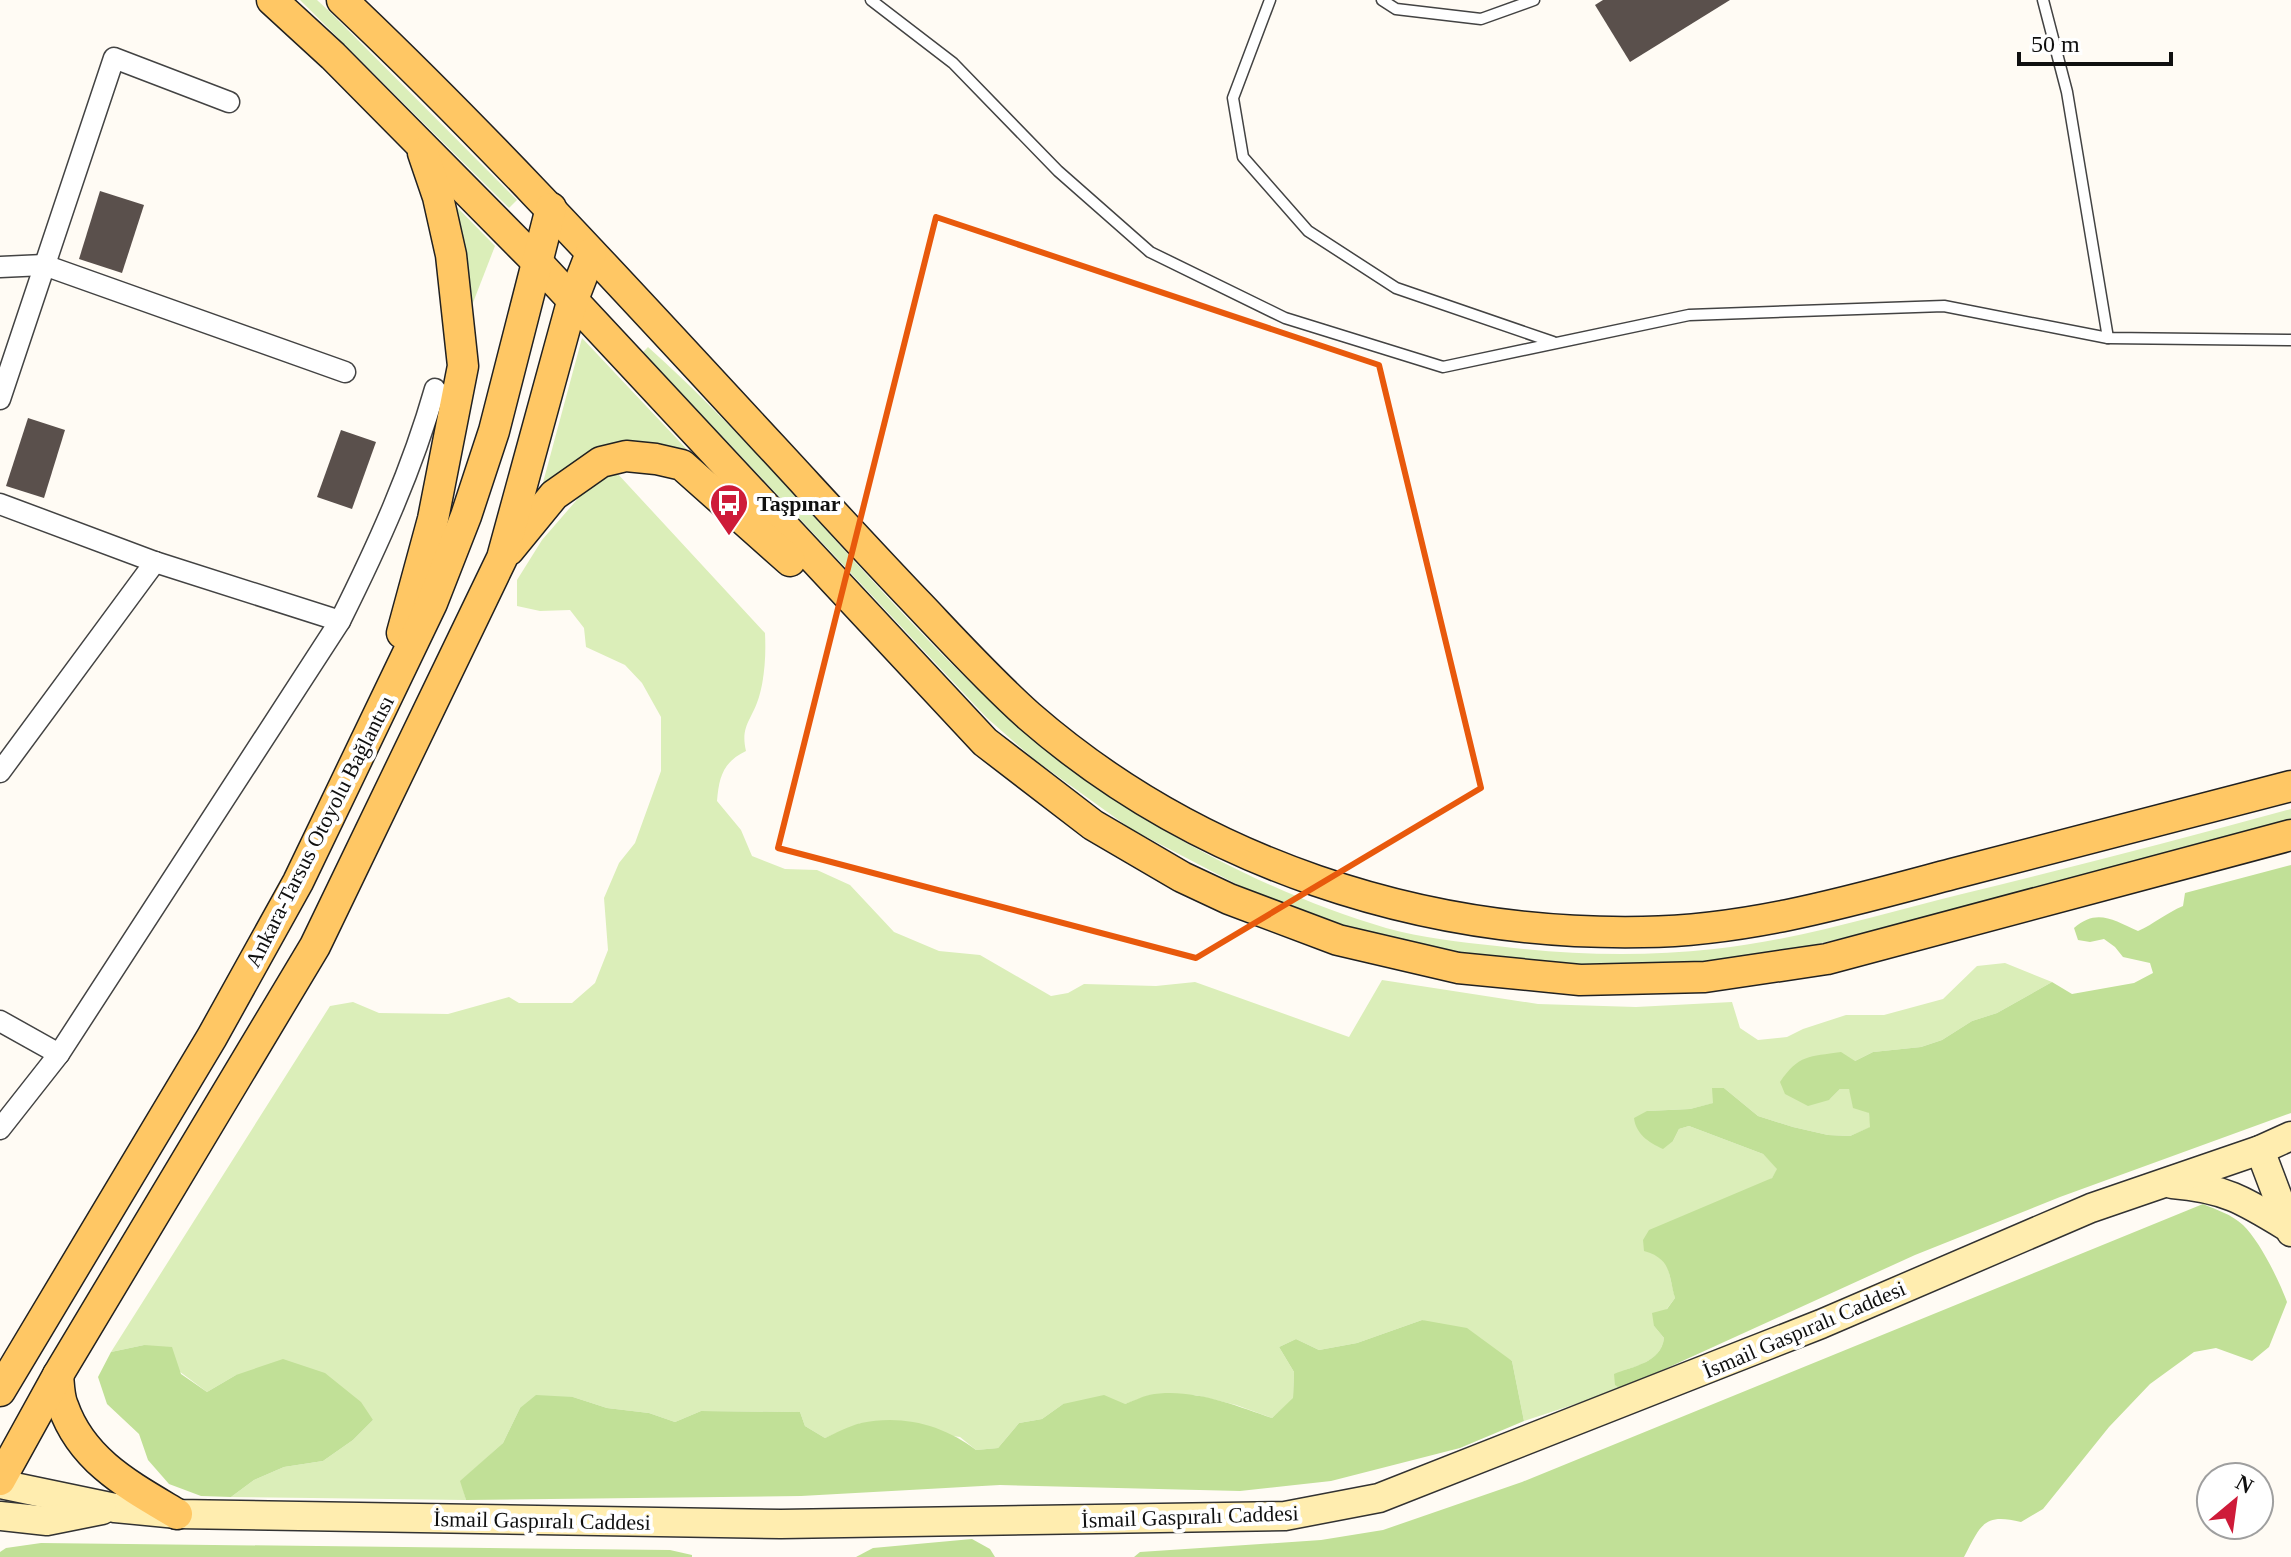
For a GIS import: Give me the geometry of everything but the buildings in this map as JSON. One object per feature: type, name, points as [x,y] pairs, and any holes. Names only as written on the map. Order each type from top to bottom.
[{"type":"main road","points":[[272,0],[333,56],[538,263],[985,742],[1093,825],[1182,877],[1263,913],[1338,940],[1458,968],[1580,980],[1705,977],[1799,965],[2291,835]]},
{"type":"main road","points":[[342,0],[551,208],[979,668],[1049,732],[1110,778],[1199,831],[1274,866],[1354,893],[1472,921],[1646,933],[1727,925],[1839,904],[2291,786]]},
{"type":"main road","points":[[382,708],[433,519],[463,366],[451,255],[438,197],[419,144]]},
{"type":"main road","name":"Ankara-Tarsus Otoyolu Bağlantısı","points":[[0,1391],[212,1037],[298,882],[432,603],[466,516],[494,431],[551,208]]},
{"type":"main road","name":"Ankara-Tarsus Otoyolu Bağlantısı","points":[[0,1482],[58,1375],[315,946],[502,558],[572,302],[591,253]]},
{"type":"main road","points":[[502,558],[554,495],[601,462],[626,456],[682,465],[948,704]]},
{"type":"main road","name":"İsmail Gaspıralı Caddesi","points":[[0,1482],[115,1508],[177,1514],[781,1524],[1285,1516],[1379,1498],[1448,1472],[1821,1324],[2091,1208],[2260,1150],[2291,1136]]},
{"type":"main road","points":[[2260,1150],[2290,1225]]},
{"type":"main road","points":[[2162,1184],[2204,1187],[2222,1192],[2290,1225]]},
{"type":"main road","points":[[58,1375],[62,1405],[88,1450],[104,1468],[177,1514]]},
{"type":"main road","name":"İsmail Gaspıralı Caddesi","points":[[0,1516],[47,1521],[115,1508]]},
{"type":"street","points":[[0,399],[114,58],[229,102]]},
{"type":"street","points":[[0,267],[44,265],[345,372]]},
{"type":"street","points":[[0,1129],[59,1054],[340,621],[374,553],[419,447],[435,389]]},
{"type":"street","points":[[0,504],[155,562],[340,621]]},
{"type":"street","points":[[0,772],[155,562]]},
{"type":"street","points":[[0,1021],[59,1054]]},
{"type":"lane","points":[[871,0],[953,63],[1058,171],[1150,252],[1285,318],[1443,367],[1689,315],[1944,306],[2108,338],[2291,340]]},
{"type":"lane","points":[[1270,0],[1233,98],[1243,157],[1308,231],[1396,288],[1556,343]]},
{"type":"lane","points":[[1382,0],[1396,9],[1481,19],[1534,0]]},
{"type":"lane","points":[[2043,0],[2067,92],[2108,338]]},
{"type":"highlighted area","points":[[936,217],[1379,365],[1481,788],[1196,958],[778,848]]},
{"type":"green space","points":[[300,0],[317,0],[329,11],[517,200],[509,208]]},
{"type":"green space","points":[[448,198],[495,246],[469,313]]},
{"type":"green space","points":[[582,338],[711,475],[673,449],[541,490]]},
{"type":"green space","points":[[648,347],[747,444],[936,648],[1038,743],[1116,800],[1203,852],[1294,895],[1386,928],[1441,939],[1551,951],[1633,954],[1714,949],[1839,926],[2291,809],[2291,822],[1755,959],[1663,968],[1546,967],[1473,960],[1320,921],[1263,898],[1131,829],[1035,760],[987,718],[643,352]]},
{"type":"green space","points":[[616,472],[765,633],[763,681],[746,729],[746,751],[727,765],[717,801],[741,830],[752,856],[785,869],[817,870],[850,885],[894,932],[939,951],[980,955],[1051,996],[1068,993],[1084,984],[1156,986],[1195,982],[1349,1037],[1382,980],[1538,1004],[1636,1007],[1732,1002],[1740,1028],[1758,1040],[1787,1037],[1846,1015],[1884,1015],[1943,999],[1977,966],[2005,963],[2052,982],[1997,1013],[1972,1021],[1942,1040],[1921,1047],[1873,1052],[1855,1061],[1829,1100],[1840,1089],[1849,1089],[1869,1113],[1871,1127],[1850,1136],[1828,1135],[1758,1116],[1724,1088],[1714,1103],[1690,1109],[1647,1111],[1673,1141],[1679,1129],[1689,1126],[1763,1154],[1778,1169],[1772,1178],[1657,1255],[1667,1264],[1675,1298],[1654,1326],[1664,1338],[1655,1356],[1625,1370],[1621,1389],[1524,1421],[1512,1361],[1422,1320],[1357,1343],[1319,1350],[1296,1339],[1279,1347],[1294,1372],[1293,1399],[1272,1418],[1195,1395],[1150,1395],[1125,1404],[1063,1404],[1042,1419],[1019,1423],[998,1448],[976,1450],[960,1437],[861,1423],[825,1438],[805,1426],[800,1412],[701,1411],[675,1422],[649,1413],[607,1408],[573,1397],[520,1408],[503,1443],[461,1481],[466,1500],[231,1497],[254,1480],[284,1467],[323,1461],[353,1440],[373,1420],[236,1375],[207,1392],[144,1345],[111,1352],[330,1006],[353,1002],[379,1013],[448,1014],[509,997],[519,1003],[572,1003],[595,983],[608,950],[604,898],[619,863],[635,843],[661,771],[661,717],[642,683],[625,665],[586,647],[584,628],[570,610],[540,611],[517,606],[517,580],[542,540],[594,480]]},
{"type":"green space","points":[[2291,865],[2291,1113],[2060,1197],[1915,1255],[1621,1389],[1615,1385],[1614,1374],[1645,1362],[1658,1353],[1664,1338],[1654,1326],[1652,1313],[1667,1309],[1675,1298],[1664,1263],[1644,1251],[1643,1240],[1649,1230],[1772,1178],[1777,1169],[1763,1154],[1689,1126],[1679,1129],[1673,1141],[1663,1149],[1644,1137],[1637,1129],[1634,1118],[1647,1111],[1690,1109],[1713,1103],[1712,1088],[1724,1088],[1758,1116],[1828,1135],[1850,1136],[1870,1127],[1869,1113],[1853,1108],[1849,1089],[1840,1089],[1829,1100],[1808,1106],[1785,1094],[1780,1082],[1793,1066],[1813,1056],[1841,1052],[1855,1061],[1873,1052],[1921,1047],[1942,1040],[1972,1021],[1997,1013],[2052,982],[2072,994],[2134,983],[2153,973],[2150,963],[2123,957],[2104,939],[2090,942],[2078,940],[2074,928],[2090,918],[2098,917],[2138,931],[2183,906],[2185,893]]},
{"type":"green space","points":[[2203,1204],[2243,1225],[2262,1250],[2279,1283],[2287,1302],[2269,1347],[2252,1361],[2216,1348],[2194,1352],[2150,1384],[2109,1427],[2043,1509],[2021,1522],[1998,1519],[1985,1524],[1964,1557],[1134,1557],[1140,1552],[1321,1540],[1383,1530],[1522,1482]]},
{"type":"green space","points":[[1422,1320],[1467,1328],[1512,1361],[1524,1421],[1460,1448],[1331,1481],[1240,1491],[1000,1485],[801,1496],[466,1500],[460,1481],[503,1443],[520,1408],[536,1395],[573,1397],[607,1408],[649,1413],[675,1422],[701,1411],[800,1412],[805,1426],[825,1438],[861,1423],[907,1421],[936,1428],[976,1450],[998,1448],[1019,1423],[1042,1419],[1063,1404],[1104,1395],[1125,1404],[1164,1393],[1196,1395],[1272,1418],[1293,1398],[1294,1372],[1279,1347],[1296,1339],[1319,1350],[1357,1343]]},
{"type":"green space","points":[[144,1345],[172,1347],[181,1374],[207,1392],[236,1375],[283,1359],[325,1373],[361,1402],[373,1420],[353,1440],[323,1461],[284,1467],[254,1480],[231,1497],[201,1496],[169,1484],[148,1460],[139,1434],[107,1404],[98,1377],[111,1352]]},
{"type":"green space","points":[[972,1539],[990,1549],[995,1557],[856,1557],[873,1548]]},
{"type":"green space","points":[[41,1543],[670,1550],[692,1557],[0,1557],[0,1552],[6,1548]]},
{"type":"place","name":"Taşpınar","points":[[729,537]]}]
